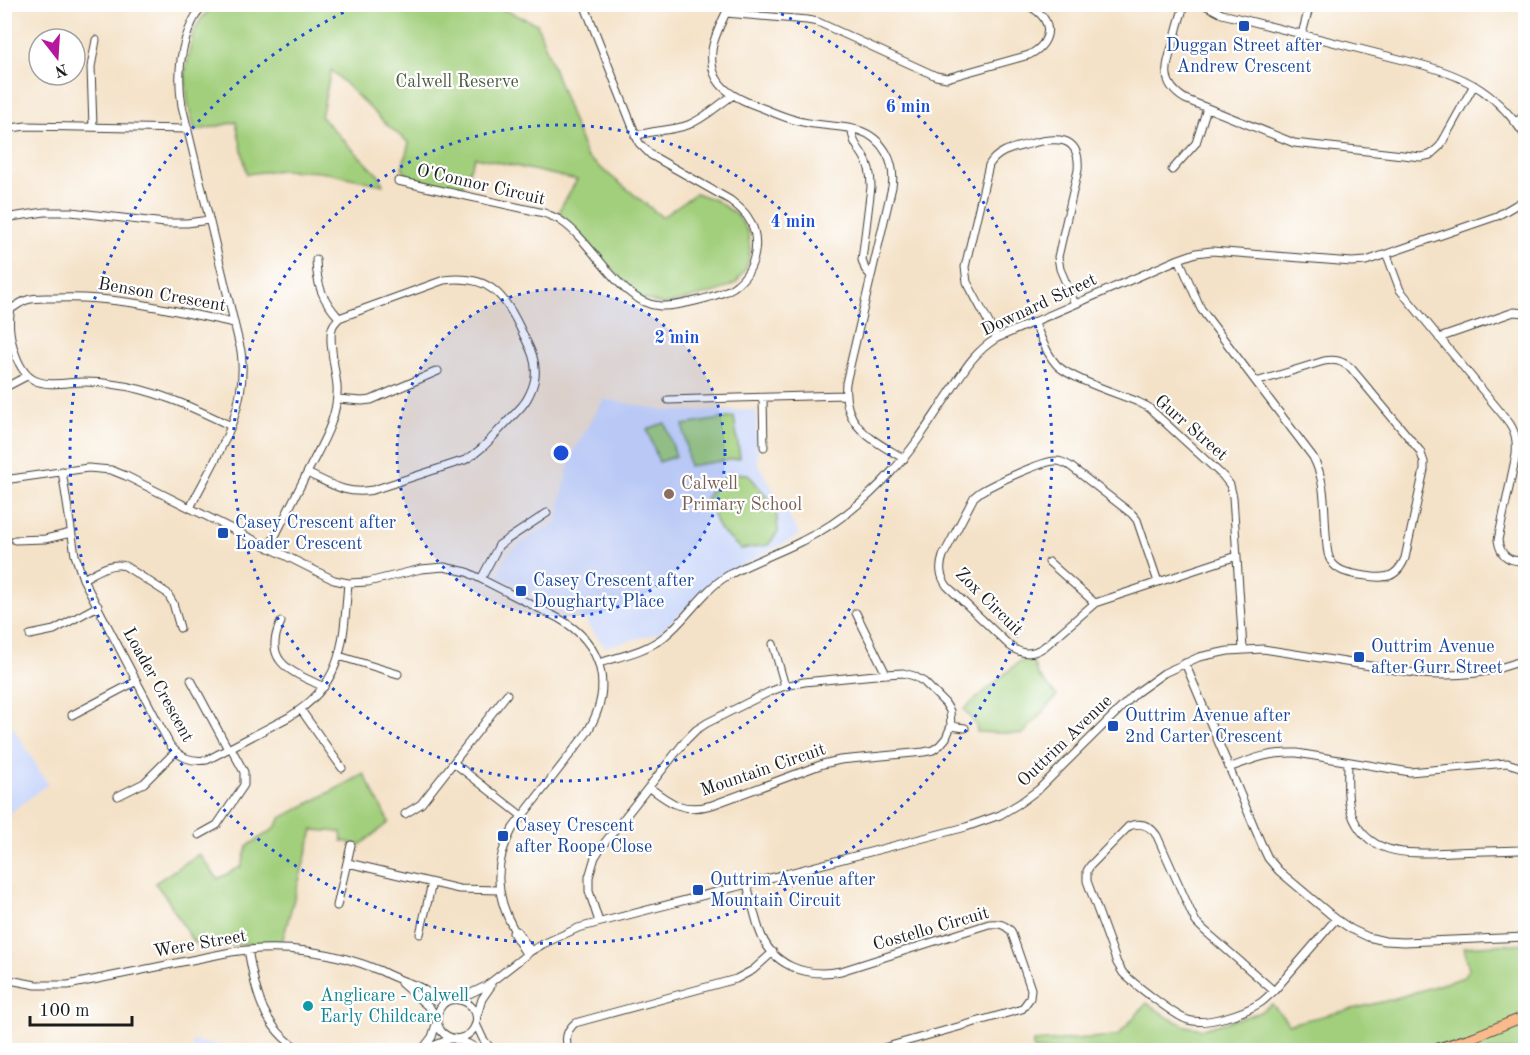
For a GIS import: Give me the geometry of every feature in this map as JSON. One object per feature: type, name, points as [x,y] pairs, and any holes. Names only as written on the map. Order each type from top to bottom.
[{"type":"main road","points":[[1432,1050],[1526,1016]]},
{"type":"street","points":[[190,508],[231,426],[240,398],[242,379],[241,351],[179,87],[182,49],[188,30],[203,4]]},
{"type":"street","name":"O'Connor Circuit","points":[[398,181],[544,213],[556,218],[571,229],[630,294],[645,303],[670,306],[718,294],[735,286],[748,272],[755,255],[755,235],[748,218],[730,200],[651,155],[643,147],[636,136],[584,4]]},
{"type":"street","points":[[730,4],[713,44],[711,62],[719,84],[732,96],[793,120],[852,129],[870,135],[887,152],[893,169],[892,187],[844,395],[848,412],[857,426],[904,459]]},
{"type":"street","points":[[726,13],[818,22],[936,76],[947,78],[1029,55],[1040,48],[1047,37],[1047,24],[1040,13],[1023,4]]},
{"type":"street","points":[[1185,4],[1167,62],[1167,77],[1170,86],[1185,99],[1294,143],[1416,158],[1430,154],[1440,146],[1474,85]]},
{"type":"street","points":[[1203,4],[1222,14],[1444,71],[1474,85],[1496,101],[1516,122],[1526,137]]},
{"type":"street","points":[[1302,34],[1310,4]]},
{"type":"street","points":[[1519,4],[1526,10]]},
{"type":"street","points":[[93,127],[91,67],[96,40]]},
{"type":"street","points":[[636,136],[648,131],[688,124],[732,96]]},
{"type":"street","points":[[1172,170],[1196,143],[1207,108]]},
{"type":"street","points":[[1516,122],[1526,114]]},
{"type":"street","points":[[4,129],[26,126],[188,129]]},
{"type":"street","points":[[852,129],[854,143],[865,158],[871,175],[862,260],[871,276]]},
{"type":"street","points":[[997,338],[967,282],[965,267],[989,165],[996,156],[1003,152],[1056,138],[1068,142],[1077,153],[1078,170],[1058,257],[1060,269],[1075,304]]},
{"type":"street","name":"Downard Street","points":[[599,663],[655,643],[667,635],[725,577],[800,542],[834,522],[866,497],[904,459],[971,360],[980,350],[997,338],[1196,253],[1212,251],[1352,262],[1366,261],[1497,216],[1526,199]]},
{"type":"street","points":[[4,218],[45,212],[71,212],[165,223],[209,220]]},
{"type":"street","points":[[1387,255],[1400,290],[1508,420],[1515,434],[1516,455],[1498,540],[1504,556],[1510,560],[1526,560]]},
{"type":"street","points":[[1179,259],[1201,309],[1319,468],[1323,485],[1327,549],[1331,562],[1344,572],[1376,578],[1385,578],[1396,572],[1402,566],[1405,558],[1424,470],[1423,458],[1418,448],[1351,369],[1341,361],[1324,360],[1256,382]]},
{"type":"street","points":[[316,260],[316,276],[321,292],[328,306],[339,318]]},
{"type":"street","points":[[269,549],[336,412],[337,399],[331,334],[339,318],[444,280],[458,278],[478,282],[496,292],[510,307],[533,354],[536,366],[535,378],[532,390],[522,405],[479,452],[465,460],[362,492],[339,489],[307,473]]},
{"type":"street","name":"Benson Crescent","points":[[27,376],[19,365],[10,331],[8,309],[29,299],[93,297],[234,323]]},
{"type":"street","points":[[1439,338],[1514,312],[1526,313]]},
{"type":"street","name":"Gurr Street","points":[[1034,322],[1050,356],[1061,369],[1148,407],[1230,485],[1233,497],[1243,649]]},
{"type":"street","points":[[337,399],[371,400],[438,371]]},
{"type":"street","points":[[4,388],[27,376],[44,383],[97,382],[138,388],[177,400],[231,426]]},
{"type":"street","points":[[669,400],[844,395]]},
{"type":"street","points":[[763,398],[764,447]]},
{"type":"street","name":"Zox Circuit","points":[[1158,582],[1140,526],[1132,514],[1070,466],[1055,460],[984,490],[974,497],[940,563],[942,579],[947,586],[1010,646],[1025,653],[1044,647],[1095,603],[1237,556]]},
{"type":"street","points":[[4,480],[88,468],[111,470],[327,578],[348,583],[368,582],[421,569],[437,567],[460,570],[568,623],[586,639],[599,663],[602,678],[600,708],[586,734],[522,816],[503,850],[499,890],[514,930],[513,933],[529,952]]},
{"type":"street","name":"Loader Crescent","points":[[62,471],[75,555],[84,579],[170,745],[183,758],[197,761],[207,760],[300,710],[313,699],[324,687],[339,656],[348,583]]},
{"type":"street","points":[[481,579],[498,545],[547,513]]},
{"type":"street","points":[[15,540],[45,539],[71,533]]},
{"type":"street","points":[[1049,562],[1095,603]]},
{"type":"street","points":[[84,579],[111,565],[124,566],[167,593],[173,603],[180,628]]},
{"type":"street","points":[[30,635],[54,630],[98,606]]},
{"type":"street","points":[[856,613],[886,674]]},
{"type":"street","points":[[281,622],[274,643],[280,662],[292,671],[324,687]]},
{"type":"street","points":[[773,644],[785,686]]},
{"type":"street","name":"Outtrim Avenue","points":[[454,999],[486,986],[529,952],[566,933],[599,922],[960,829],[1000,815],[1039,789],[1136,693],[1155,679],[1185,663],[1214,653],[1243,649],[1273,650],[1444,676],[1480,674],[1526,659]]},
{"type":"street","points":[[339,656],[398,674]]},
{"type":"street","points":[[1185,663],[1261,843],[1273,865],[1291,883],[1351,929],[1368,937],[1385,941],[1526,937]]},
{"type":"street","points":[[599,922],[589,891],[592,864],[602,846],[686,740],[707,723],[785,686],[804,682],[903,674],[914,676],[924,682],[950,711],[951,726],[965,728]]},
{"type":"street","points":[[191,680],[244,772],[244,785],[217,825],[199,835]]},
{"type":"street","points":[[72,715],[137,681]]},
{"type":"street","points":[[405,814],[422,804],[507,694]]},
{"type":"street","points":[[300,710],[342,768]]},
{"type":"street","name":"Mountain Circuit","points":[[649,787],[672,804],[689,809],[712,806],[823,764],[840,760],[933,750],[946,738],[951,726]]},
{"type":"street","points":[[117,796],[144,783],[175,752]]},
{"type":"street","points":[[1229,768],[1255,757],[1280,752],[1410,772],[1508,763],[1526,772]]},
{"type":"street","points":[[1348,762],[1348,800],[1352,813],[1362,832],[1378,845],[1391,851],[1412,854],[1526,848]]},
{"type":"street","points":[[454,763],[522,816]]},
{"type":"street","points":[[1274,991],[1196,922],[1157,836],[1151,828],[1142,824],[1129,826],[1090,866],[1087,881],[1117,963],[1127,977],[1187,1020],[1201,1023],[1214,1021],[1262,1002],[1274,991],[1336,919]]},
{"type":"street","points":[[337,906],[351,845]]},
{"type":"street","points":[[348,863],[469,890],[499,890]]},
{"type":"street","points":[[420,934],[432,883]]},
{"type":"street","name":"Costello Circuit","points":[[747,884],[759,930],[765,942],[789,965],[801,971],[814,973],[842,971],[989,924],[1000,923],[1011,931],[1031,989],[1030,998],[1022,1009],[876,1050]]},
{"type":"street","name":"Were Street","points":[[4,979],[36,985],[68,985],[228,953],[275,948],[315,952],[360,963],[437,997],[454,999]]},
{"type":"street","points":[[248,950],[256,992],[261,1005],[281,1035],[300,1050]]},
{"type":"street","points":[[568,1050],[566,1037],[575,1023],[736,979],[753,970],[773,952]]},
{"type":"street","name":"Outtrim Avenue","points":[[476,1021],[482,999],[496,979]]},
{"type":"street","name":"Were Street","points":[[397,980],[431,1009],[437,1020]]},
{"type":"street","points":[[422,1050],[432,1037],[442,1005],[454,999],[463,1000],[474,1009],[483,1039],[492,1050]]},
{"type":"street","points":[[437,1020],[442,1032],[477,1050]]},
{"type":"street","points":[[422,1050],[466,1036],[473,1030],[476,1021]]},
{"type":"shaded area","name":"Calwell Primary School","points":[[604,399],[668,411],[756,410],[758,464],[800,535],[720,577],[659,633],[605,647],[578,612],[498,576],[508,553],[532,536],[557,523],[570,457]]},
{"type":"shaded area","points":[[4,709],[48,784],[5,817]]},
{"type":"shaded area","points":[[193,1041],[244,1050],[192,1050]]},
{"type":"green space","name":"Calwell Reserve","points":[[214,5],[493,5],[537,24],[586,156],[662,217],[696,193],[715,200],[737,215],[748,232],[750,249],[747,267],[736,283],[719,291],[664,305],[638,297],[559,213],[577,180],[475,157],[461,190],[410,178],[402,168],[409,143],[388,126],[331,70],[321,117],[380,177],[383,185],[323,172],[281,170],[247,174],[236,122],[195,131],[188,104],[185,74],[193,33],[201,19]]},
{"type":"green space","points":[[734,417],[740,458],[689,466],[683,425]]},
{"type":"green space","points":[[665,423],[676,456],[659,462],[647,429]]},
{"type":"green space","points":[[730,473],[748,474],[776,508],[778,532],[768,545],[741,549],[719,529],[706,499],[713,485]]},
{"type":"green space","points":[[1020,661],[1033,662],[1038,675],[1057,696],[1023,734],[977,732],[976,725],[964,709]]},
{"type":"green space","points":[[364,774],[389,822],[360,845],[342,841],[341,832],[313,830],[282,942],[201,947],[192,940],[155,883],[199,854],[218,879],[242,866],[247,846],[274,829],[281,818]]},
{"type":"green space","points":[[1525,943],[1525,1050],[1033,1050],[1033,1042],[1117,1036],[1147,1003],[1186,1026],[1203,1029],[1258,1013],[1272,1004],[1289,1024],[1390,1000],[1464,977],[1469,969],[1464,947]]},
{"type":"place","name":"Duggan Street after Andrew Crescent","points":[[1244,26]]},
{"type":"place","name":"Calwell Primary School","points":[[669,494]]},
{"type":"place","name":"Casey Crescent after Loader Crescent","points":[[223,533]]},
{"type":"place","name":"Casey Crescent after Dougharty Place","points":[[521,591]]},
{"type":"place","name":"Outtrim Avenue after Gurr Street","points":[[1359,657]]},
{"type":"place","name":"Outtrim Avenue after 2nd Carter Crescent","points":[[1113,726]]},
{"type":"place","name":"Casey Crescent after Roope Close","points":[[503,836]]},
{"type":"place","name":"Outtrim Avenue after Mountain Circuit","points":[[698,890]]},
{"type":"place","name":"Anglicare - Calwell Early Childcare","points":[[308,1006]]}]
